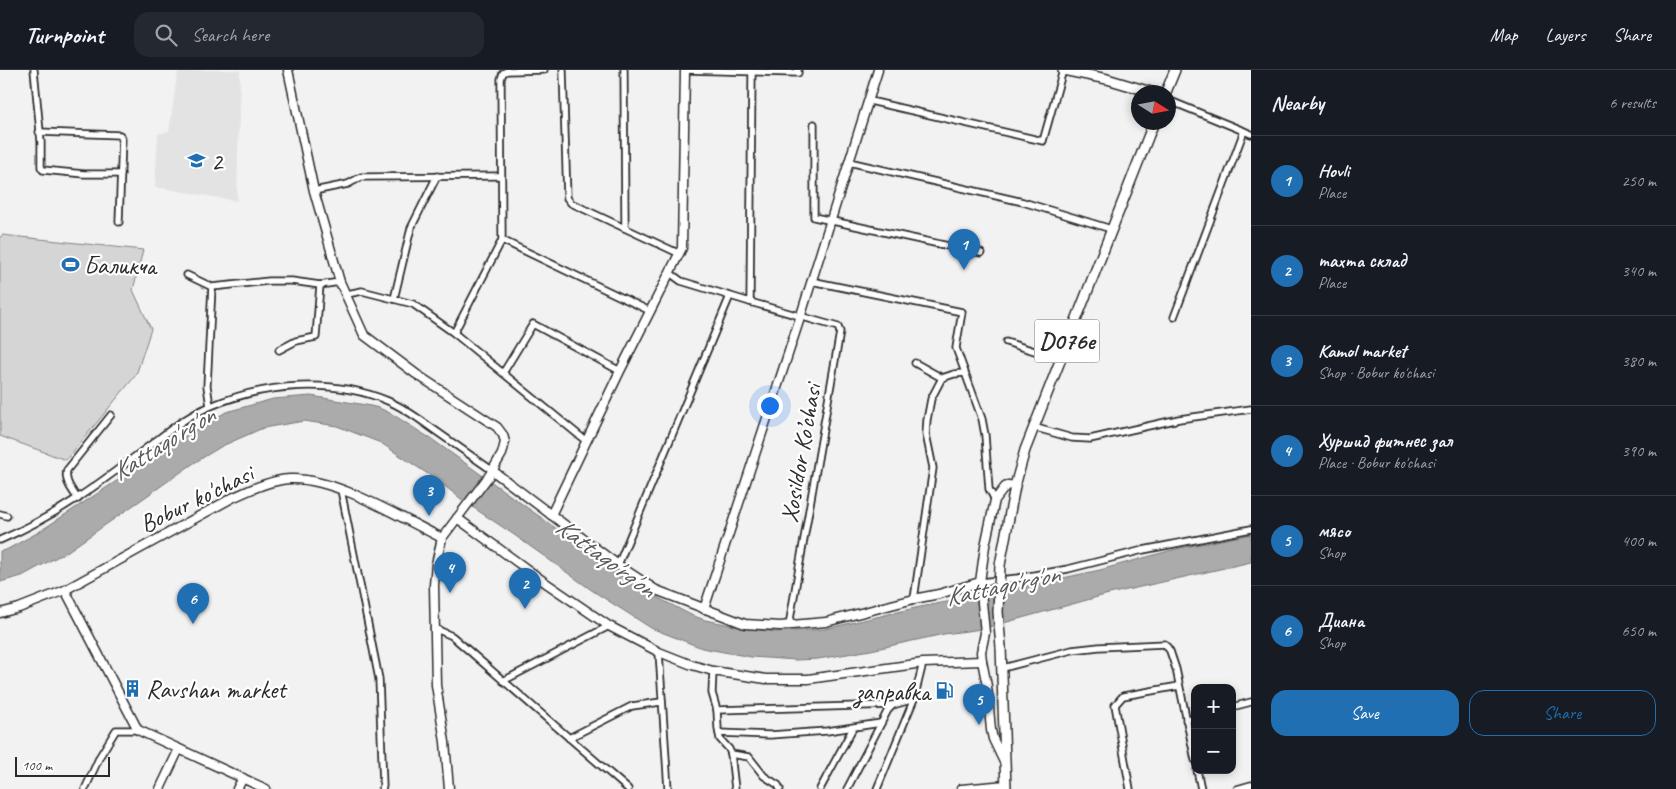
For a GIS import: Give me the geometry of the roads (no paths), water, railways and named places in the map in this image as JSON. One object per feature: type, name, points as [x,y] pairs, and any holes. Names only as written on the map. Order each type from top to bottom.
[{"type":"main road","points":[[1063,70],[1131,86]]},
{"type":"main road","points":[[1169,85],[1175,70]]},
{"type":"main road","name":"D076e","points":[[1006,787],[1003,668],[998,597],[1000,565],[1015,486],[1033,427],[1151,130]]},
{"type":"street","points":[[34,70],[42,170],[84,174],[120,174]]},
{"type":"street","points":[[288,70],[314,191],[340,282],[364,335],[416,374],[497,427],[503,434],[505,442],[502,454],[491,473],[442,538],[434,585],[436,685],[445,742],[449,789]]},
{"type":"street","points":[[454,333],[502,240],[501,79],[507,71],[544,70]]},
{"type":"street","points":[[563,70],[567,198],[571,203],[680,254]]},
{"type":"street","points":[[624,70],[625,228]]},
{"type":"street","points":[[550,515],[682,248],[685,70],[798,73],[798,70]]},
{"type":"street","points":[[704,608],[801,316],[830,219],[870,101],[878,70]]},
{"type":"street","points":[[870,101],[1043,141],[1063,70]]},
{"type":"street","points":[[750,302],[752,72]]},
{"type":"street","points":[[1176,103],[1251,134]]},
{"type":"street","points":[[814,124],[814,217],[981,253]]},
{"type":"street","points":[[1174,316],[1244,131]]},
{"type":"street","points":[[39,132],[120,135],[122,138],[119,222]]},
{"type":"street","points":[[849,162],[1023,202],[1111,229]]},
{"type":"street","points":[[394,299],[411,228],[436,176]]},
{"type":"street","points":[[314,191],[348,184],[361,177],[501,176]]},
{"type":"street","points":[[502,240],[650,311]]},
{"type":"street","points":[[670,273],[681,281],[801,316]]},
{"type":"street","points":[[188,274],[212,287],[269,281],[320,284],[340,282]]},
{"type":"street","points":[[811,281],[962,312],[956,348],[982,419],[985,436],[988,489],[995,500]]},
{"type":"street","points":[[279,350],[296,341],[316,337],[320,284]]},
{"type":"street","points":[[210,406],[207,386],[212,287]]},
{"type":"street","points":[[347,294],[362,291],[413,304],[454,333],[586,441]]},
{"type":"street","points":[[618,565],[730,296]]},
{"type":"street","name":"Xosildor Ko’chasi","points":[[789,625],[840,332],[838,327],[801,316]]},
{"type":"street","points":[[503,373],[533,324],[620,371]]},
{"type":"street","points":[[1006,342],[1060,359]]},
{"type":"street","points":[[915,363],[942,378]]},
{"type":"street","points":[[914,598],[933,468],[926,434],[931,399],[942,378],[964,373]]},
{"type":"street","points":[[0,540],[31,527],[78,499],[189,418],[210,406],[260,391],[308,385],[330,386],[388,401],[405,409],[618,565],[656,590],[745,624],[789,625],[826,622],[914,598],[1068,570],[1143,550],[1251,528]]},
{"type":"street","points":[[1033,427],[1072,438],[1090,439],[1179,419],[1251,408]]},
{"type":"street","points":[[78,499],[67,482],[67,470],[111,415]]},
{"type":"street","name":"Bobur ko'chasi","points":[[0,613],[19,608],[66,590],[232,498],[261,486],[289,479],[314,480],[342,490],[442,538]]},
{"type":"street","points":[[1006,766],[990,730],[987,686],[981,652],[985,633],[981,585],[985,546],[995,500],[1004,487],[1008,485],[1015,486]]},
{"type":"street","points":[[342,490],[379,679],[382,789]]},
{"type":"street","points":[[0,514],[7,516]]},
{"type":"street","points":[[457,518],[543,581],[609,626],[659,652],[713,671],[766,679],[808,679],[923,663],[982,661]]},
{"type":"street","points":[[66,590],[138,730]]},
{"type":"street","points":[[503,681],[609,626]]},
{"type":"street","points":[[434,628],[452,636],[628,789]]},
{"type":"street","points":[[1003,668],[1072,650],[1165,644],[1170,651],[1191,742]]},
{"type":"street","points":[[659,652],[668,789]]},
{"type":"street","points":[[876,789],[914,699],[923,663]]},
{"type":"street","points":[[713,671],[712,693],[717,710],[720,739],[729,748],[731,754],[735,789]]},
{"type":"street","points":[[1130,789],[1115,706],[1123,696],[1179,686]]},
{"type":"street","points":[[717,710],[893,705],[914,699]]},
{"type":"street","points":[[569,738],[632,706],[661,702]]},
{"type":"street","points":[[1236,706],[1251,702]]},
{"type":"street","points":[[847,789],[893,705]]},
{"type":"street","points":[[1186,720],[1191,718]]},
{"type":"street","points":[[719,733],[770,735],[881,724]]},
{"type":"street","points":[[820,789],[852,728]]},
{"type":"street","points":[[85,789],[100,756],[116,730],[138,730],[266,789]]},
{"type":"street","points":[[160,789],[178,748]]},
{"type":"street","points":[[731,754],[749,757],[764,776],[778,785],[780,789]]},
{"type":"street","points":[[1198,774],[1201,789]]},
{"type":"street","points":[[237,789],[243,778]]},
{"type":"street","points":[[1237,789],[1251,785]]},
{"type":"street","points":[[961,789],[1006,787]]},
{"type":"place","name":"2","points":[[197,161]]},
{"type":"place","name":"Баликча","points":[[70,265]]},
{"type":"place","name":"Hovli","points":[[964,270]]},
{"type":"place","name":"Kamol market","points":[[429,516]]},
{"type":"place","name":"Хуршид фитнес зал","points":[[450,593]]},
{"type":"place","name":"тахта склад","points":[[525,609]]},
{"type":"place","name":"Диана","points":[[193,624]]},
{"type":"place","name":"Ravshan market","points":[[132,689]]},
{"type":"place","name":"заправка","points":[[944,691]]},
{"type":"place","name":"мясо","points":[[979,725]]},
{"type":"water label","name":"Kattaqo'rg'on","points":[[163,443]]},
{"type":"water label","name":"Kattaqo'rg'on","points":[[606,557]]},
{"type":"water label","name":"Kattaqo'rg'on","points":[[1002,585]]}]
